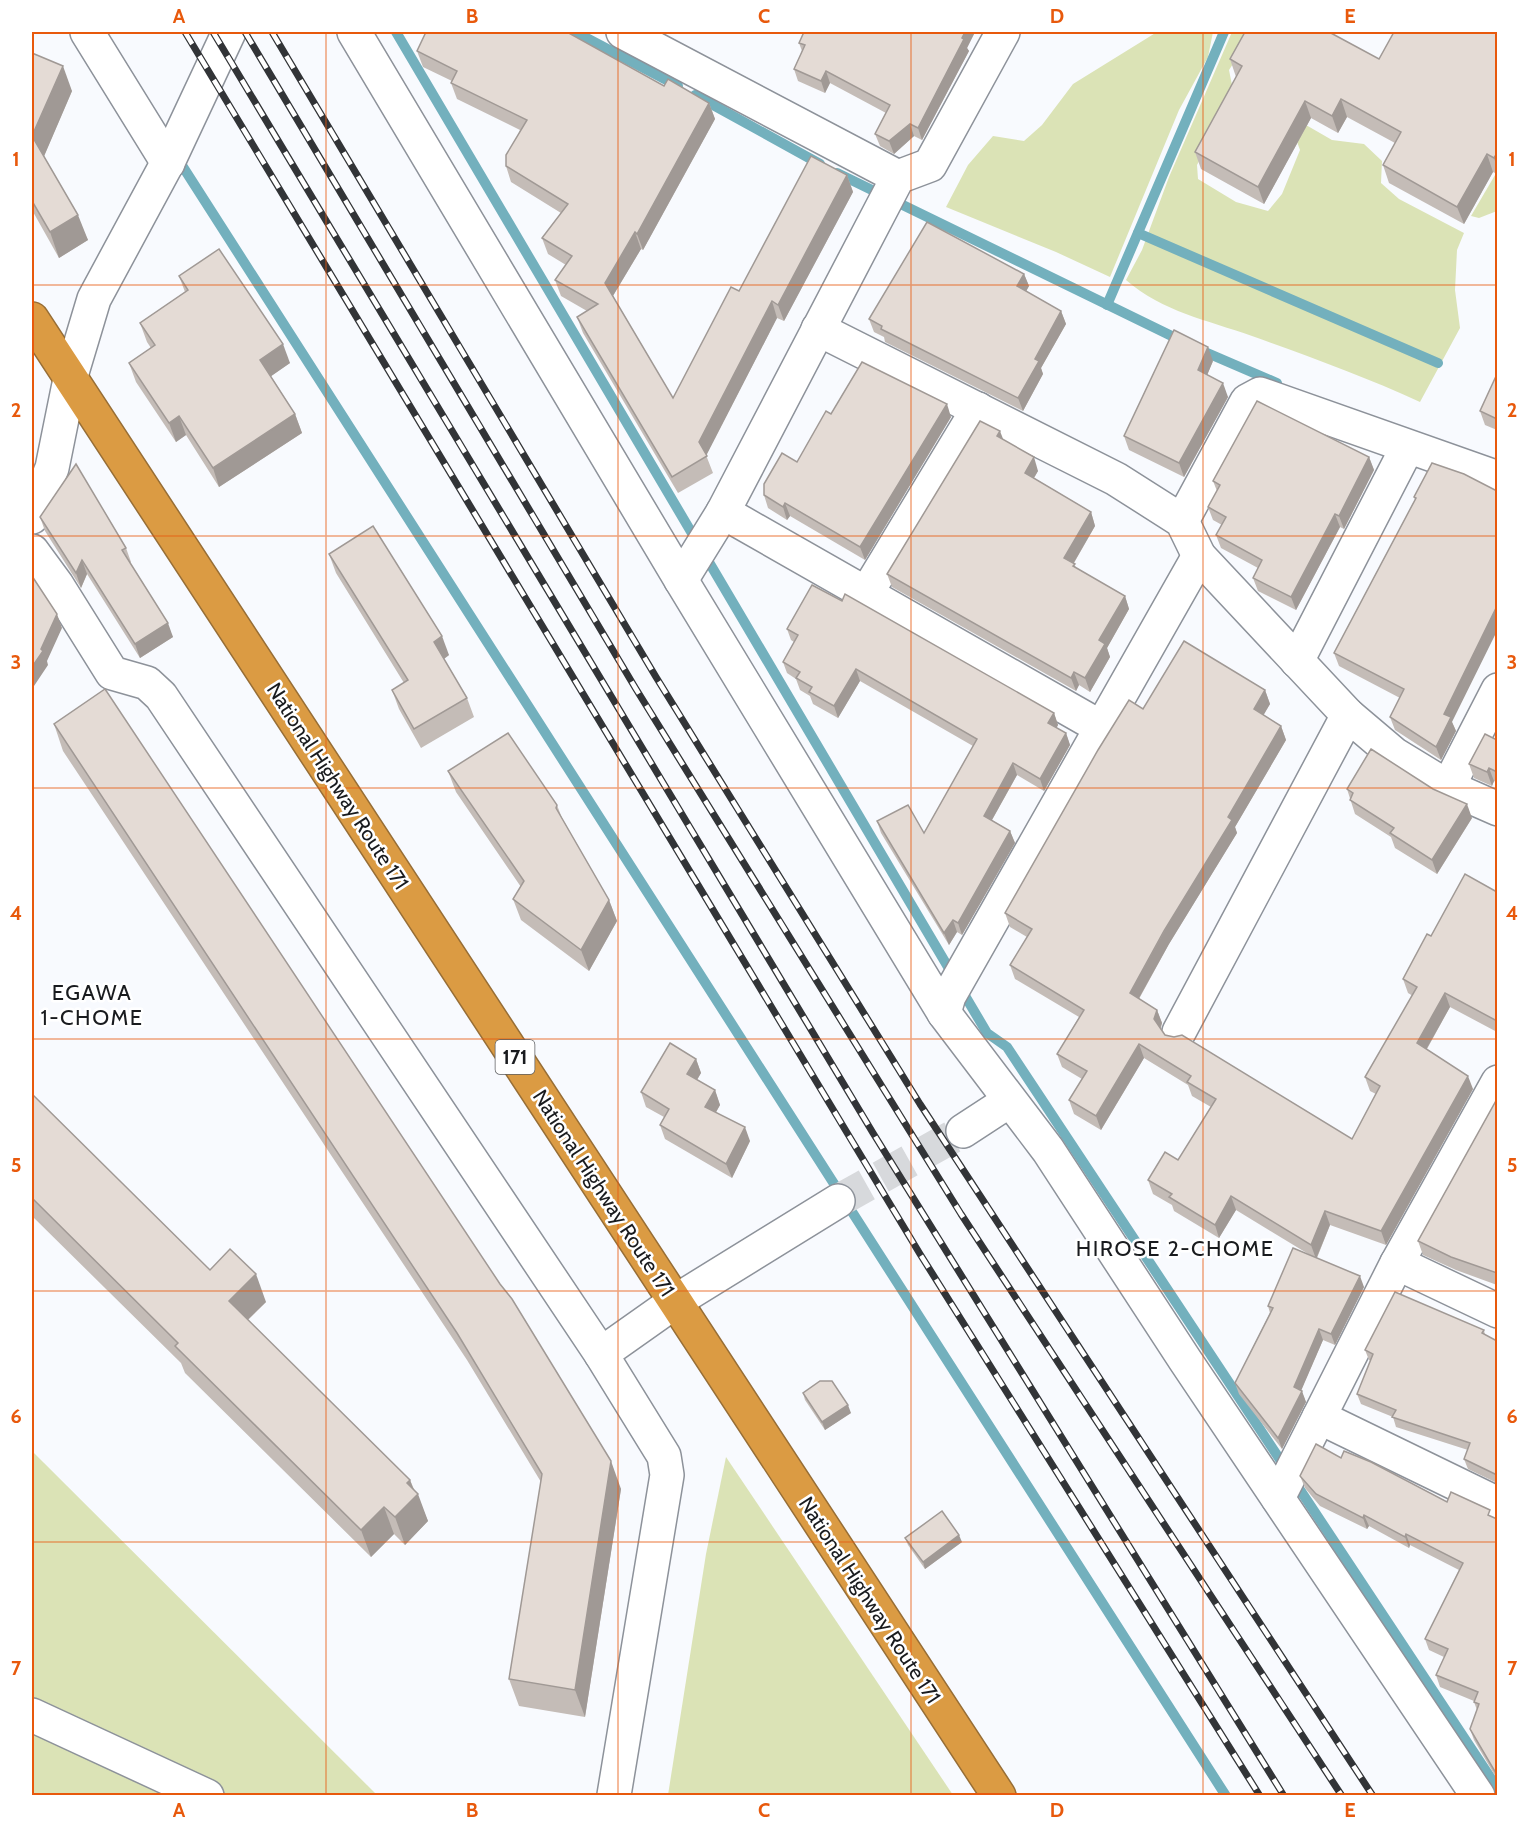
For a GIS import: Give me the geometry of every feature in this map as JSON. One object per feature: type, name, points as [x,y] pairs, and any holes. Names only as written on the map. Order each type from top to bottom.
[{"type":"highway","name":"National Highway Route 171","points":[[32,319],[676,1301],[903,1653],[999,1796]]},
{"type":"street","points":[[87,32],[172,153]]},
{"type":"street","points":[[32,517],[52,468],[70,378],[94,299],[172,153],[229,32]]},
{"type":"street","points":[[354,32],[701,547],[946,1005],[1009,1101],[1048,1150],[1285,1482],[1478,1796]]},
{"type":"street","points":[[623,32],[898,177]]},
{"type":"street","points":[[701,547],[898,177],[930,165],[1003,32]]},
{"type":"street","points":[[818,330],[1116,479],[1182,521],[1199,556],[1348,715],[1394,754],[1448,788],[1497,809]]},
{"type":"street","points":[[1182,521],[1247,401],[1260,394],[1497,478]]},
{"type":"street","points":[[866,594],[978,410]]},
{"type":"street","points":[[1298,661],[1407,448]]},
{"type":"street","points":[[701,547],[866,594],[1102,728]]},
{"type":"street","points":[[32,551],[57,585],[112,673],[147,683],[161,696],[601,1354],[664,1456],[667,1475],[614,1796]]},
{"type":"street","points":[[946,1005],[1199,556]]},
{"type":"street","points":[[1448,788],[1497,690]]},
{"type":"street","points":[[1179,1032],[1348,715]]},
{"type":"street","points":[[1285,1482],[1397,1263],[1497,1082]]},
{"type":"street","points":[[963,1131],[1009,1101]]},
{"type":"street","points":[[601,1354],[676,1301],[838,1201]]},
{"type":"street","points":[[1397,1263],[1497,1311]]},
{"type":"street","points":[[1319,1417],[1497,1504]]},
{"type":"street","points":[[32,1715],[207,1796]]},
{"type":"green space","points":[[1157,32],[1213,32],[1208,57],[1179,110],[1110,277],[946,207],[968,165],[993,136],[1024,141],[1042,125],[1073,84]]},
{"type":"green space","points":[[1232,32],[1254,32],[1229,70],[1234,95],[1197,165],[1198,179],[1236,202],[1268,211],[1282,194],[1300,150],[1292,128],[1306,125],[1332,140],[1364,144],[1382,161],[1381,183],[1399,199],[1464,233],[1457,250],[1455,290],[1460,328],[1420,402],[1316,359],[1170,308],[1126,280],[1142,250],[1169,177]]},
{"type":"green space","points":[[1495,175],[1497,177],[1497,211],[1479,218],[1471,216]]},
{"type":"green space","points":[[32,1451],[377,1795],[32,1795]]},
{"type":"green space","points":[[726,1457],[953,1795],[668,1795],[706,1554]]},
{"type":"building","points":[[426,32],[567,32],[664,86],[668,79],[709,103],[637,234],[635,232],[605,283],[673,398],[731,287],[739,291],[811,156],[847,175],[778,305],[772,301],[699,442],[707,456],[672,477],[577,317],[598,304],[555,280],[572,256],[542,238],[568,204],[506,166],[506,155],[527,120],[451,83],[457,71],[417,51]]},
{"type":"building","points":[[804,32],[965,32],[962,38],[964,39],[918,128],[910,124],[889,141],[875,134],[890,105],[826,71],[821,81],[794,69],[805,45],[799,43]]},
{"type":"building","points":[[1245,32],[1329,32],[1379,59],[1394,32],[1497,32],[1497,153],[1494,158],[1487,154],[1457,207],[1383,165],[1401,132],[1341,99],[1332,116],[1305,101],[1258,187],[1195,152],[1242,66],[1230,59]]},
{"type":"building","points":[[32,53],[63,66],[32,136]]},
{"type":"building","points":[[32,136],[78,215],[50,232],[32,201]]},
{"type":"building","points":[[927,222],[1024,274],[1017,286],[1061,311],[1035,359],[1039,361],[1018,398],[881,329],[882,326],[869,319]]},
{"type":"building","points":[[219,249],[283,344],[260,360],[295,414],[213,468],[179,416],[169,423],[129,363],[155,345],[140,323],[188,290],[179,276]]},
{"type":"building","points":[[1174,330],[1208,347],[1198,370],[1223,383],[1179,463],[1124,436]]},
{"type":"building","points":[[862,362],[947,404],[860,547],[785,503],[783,507],[764,495],[764,484],[782,453],[797,462],[826,411],[831,414]]},
{"type":"building","points":[[1497,374],[1497,419],[1480,411]]},
{"type":"building","points":[[1257,401],[1369,457],[1339,516],[1335,514],[1291,597],[1253,578],[1262,560],[1216,535],[1226,517],[1208,507],[1220,485],[1213,481]]},
{"type":"building","points":[[980,421],[1000,431],[997,436],[1034,457],[1025,473],[1091,512],[1064,558],[1075,564],[1073,566],[1125,596],[1099,640],[1105,644],[1085,678],[1074,672],[1071,678],[887,574]]},
{"type":"building","points":[[1432,463],[1464,474],[1497,491],[1497,606],[1444,714],[1451,717],[1436,747],[1390,717],[1404,689],[1334,653],[1416,498],[1414,497]]},
{"type":"building","points":[[76,464],[126,548],[122,550],[168,623],[135,644],[82,560],[76,573],[40,517]]},
{"type":"building","points":[[373,526],[442,636],[434,642],[467,698],[414,729],[392,690],[408,680],[329,554]]},
{"type":"building","points":[[32,576],[57,614],[41,649],[43,651],[32,667]]},
{"type":"building","points":[[812,585],[842,601],[845,594],[1054,713],[1048,723],[1066,733],[1040,779],[1013,763],[984,816],[1010,831],[958,923],[953,920],[944,933],[877,821],[908,805],[924,833],[977,739],[856,669],[834,706],[809,692],[812,687],[796,678],[800,672],[783,662],[798,635],[787,629]]},
{"type":"building","points":[[1184,641],[1265,690],[1254,709],[1281,726],[1228,817],[1232,820],[1164,931],[1130,993],[1157,1010],[1154,1019],[1165,1035],[1174,1037],[1182,1035],[1352,1139],[1380,1086],[1365,1077],[1417,987],[1403,979],[1427,934],[1431,936],[1465,874],[1497,892],[1497,1021],[1445,993],[1417,1043],[1468,1076],[1381,1231],[1325,1211],[1311,1245],[1231,1196],[1215,1225],[1169,1197],[1172,1194],[1148,1180],[1165,1152],[1178,1160],[1216,1099],[1187,1082],[1191,1076],[1139,1044],[1096,1116],[1069,1100],[1087,1071],[1057,1054],[1084,1010],[1010,965],[1032,929],[1005,913],[1129,700],[1143,709]]},
{"type":"building","points":[[105,689],[512,1299],[611,1461],[575,1690],[509,1679],[542,1474],[457,1333],[54,724]]},
{"type":"building","points":[[508,733],[557,805],[556,808],[609,900],[581,950],[513,899],[524,881],[448,771]]},
{"type":"building","points":[[1485,734],[1497,740],[1497,772],[1489,768],[1487,772],[1469,764]]},
{"type":"building","points":[[1371,749],[1433,789],[1467,804],[1432,860],[1390,833],[1394,828],[1350,800],[1353,793],[1347,789]]},
{"type":"building","points":[[670,1043],[696,1059],[687,1074],[715,1090],[705,1107],[745,1127],[726,1164],[660,1125],[669,1109],[641,1092]]},
{"type":"building","points":[[32,1094],[210,1270],[230,1249],[256,1274],[229,1301],[410,1480],[407,1483],[418,1494],[395,1517],[384,1507],[361,1530],[175,1346],[178,1343],[32,1198]]},
{"type":"building","points":[[1497,1099],[1497,1273],[1451,1257],[1418,1241]]},
{"type":"building","points":[[1293,1248],[1360,1276],[1331,1334],[1319,1329],[1294,1387],[1302,1391],[1278,1438],[1235,1383],[1273,1308],[1268,1306]]},
{"type":"building","points":[[1395,1292],[1484,1330],[1482,1333],[1497,1341],[1497,1475],[1464,1459],[1470,1443],[1392,1417],[1396,1410],[1357,1394],[1373,1354],[1365,1350]]},
{"type":"building","points":[[820,1381],[832,1381],[848,1405],[822,1422],[803,1393]]},
{"type":"building","points":[[1316,1444],[1341,1458],[1344,1451],[1371,1462],[1447,1502],[1451,1492],[1490,1510],[1488,1515],[1497,1519],[1497,1775],[1470,1729],[1479,1704],[1474,1702],[1478,1692],[1436,1675],[1448,1649],[1425,1639],[1463,1563],[1406,1534],[1405,1537],[1364,1515],[1363,1518],[1316,1494],[1300,1476]]},
{"type":"building","points":[[942,1511],[959,1535],[923,1562],[905,1538]]},
{"type":"waterway","points":[[396,32],[987,1033],[1007,1047],[1498,1789]]},
{"type":"waterway","points":[[575,32],[678,86]]},
{"type":"waterway","points":[[1107,305],[1224,32]]},
{"type":"waterway","points":[[695,95],[820,164]]},
{"type":"waterway","points":[[176,156],[1226,1796]]},
{"type":"waterway","points":[[837,173],[1184,342]]},
{"type":"waterway","points":[[1138,233],[1438,363]]},
{"type":"waterway","points":[[1198,349],[1277,383]]},
{"type":"tunnel","points":[[838,1201],[963,1131]]},
{"type":"railway","points":[[185,32],[920,1254],[1260,1796]]},
{"type":"railway","points":[[213,32],[873,1133],[1284,1796]]},
{"type":"railway","points":[[245,32],[636,689],[961,1214],[1342,1796]]},
{"type":"railway","points":[[272,32],[656,677],[920,1104],[1373,1796]]},
{"type":"district","name":"EGAWA 1-CHOME","points":[[92,1004]]},
{"type":"district","name":"HIROSE 2-CHOME","points":[[1175,1248]]}]
